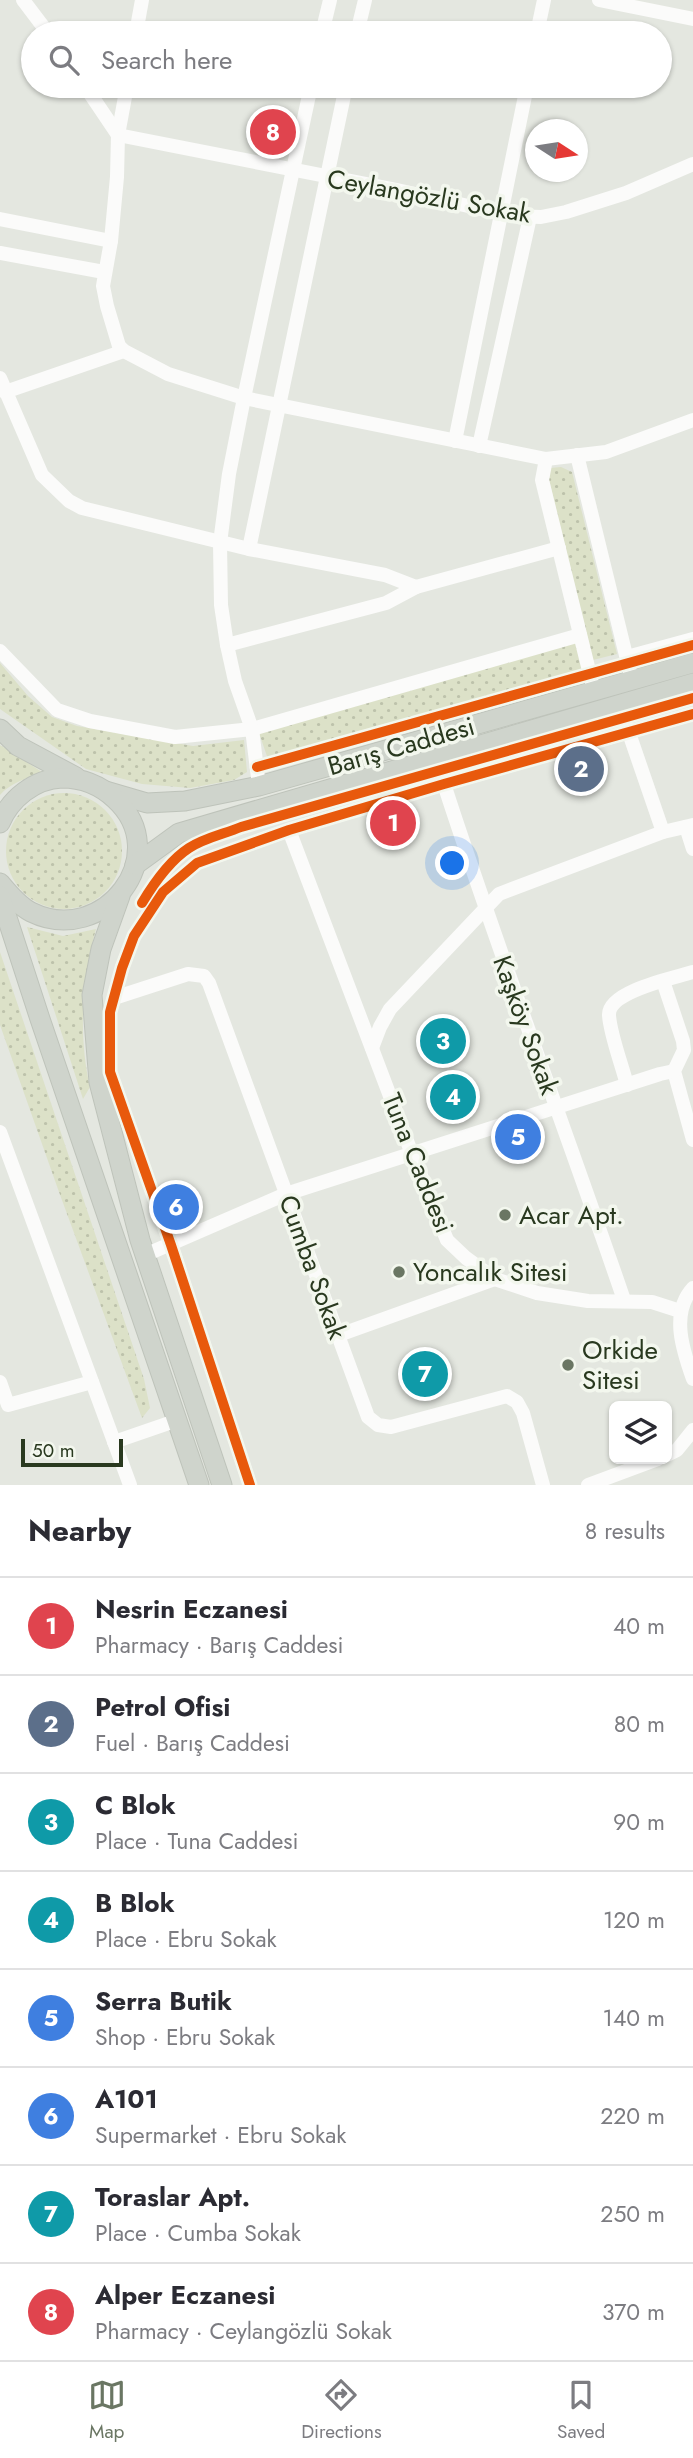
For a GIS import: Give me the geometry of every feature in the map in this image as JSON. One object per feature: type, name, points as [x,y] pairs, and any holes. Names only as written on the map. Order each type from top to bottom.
[{"type":"main road","name":"Barış Caddesi","points":[[0,729],[18,746],[106,790],[147,803],[185,801],[260,786],[693,663]]},
{"type":"main road","name":"Barış Caddesi","points":[[135,865],[179,833],[693,683]]},
{"type":"main road","points":[[0,823],[5,811],[19,795],[38,784],[59,778],[80,779]]},
{"type":"main road","points":[[106,790],[121,805],[132,823],[137,844],[130,881],[120,897],[101,949],[92,995],[99,1082],[145,1255],[222,1485]]},
{"type":"main road","points":[[0,883],[29,912],[52,920],[77,920],[101,912],[120,897]]},
{"type":"main road","points":[[0,896],[198,1485]]},
{"type":"street","points":[[23,0],[39,21]]},
{"type":"street","points":[[138,21],[142,0]]},
{"type":"street","points":[[325,21],[330,0]]},
{"type":"street","points":[[360,21],[365,0]]},
{"type":"street","points":[[540,21],[544,0]]},
{"type":"street","points":[[599,0],[693,19]]},
{"type":"street","points":[[93,98],[118,135]]},
{"type":"street","points":[[125,98],[118,135],[111,241],[103,286],[119,346],[124,351],[168,374],[244,398],[546,459],[606,452],[693,420]]},
{"type":"street","points":[[260,786],[252,729],[235,681],[227,645],[221,605],[220,543],[229,474],[244,398],[308,98]]},
{"type":"street","points":[[249,549],[343,98]]},
{"type":"street","points":[[455,441],[525,98]]},
{"type":"street","name":"Ceylangözlü Sokak","points":[[118,135],[530,217],[566,212],[602,201],[693,164]]},
{"type":"street","points":[[479,446],[530,217]]},
{"type":"street","points":[[0,219],[111,241]]},
{"type":"street","points":[[0,253],[104,272]]},
{"type":"street","points":[[124,351],[2,385],[42,475],[69,501],[98,513],[220,543],[385,575],[416,587]]},
{"type":"street","points":[[577,455],[632,680]]},
{"type":"street","points":[[546,459],[542,480],[594,691]]},
{"type":"street","points":[[227,645],[386,603],[416,587],[559,548]]},
{"type":"street","points":[[0,651],[57,710],[90,721],[175,737],[252,729],[580,635]]},
{"type":"street","points":[[627,657],[693,639]]},
{"type":"street","points":[[619,704],[663,832]]},
{"type":"street","points":[[250,1485],[171,1245],[110,1072],[110,1012],[134,936],[163,892],[197,863],[289,830],[693,714]]},
{"type":"street","name":"Kaşköy Sokak","points":[[444,784],[485,909],[624,1300]]},
{"type":"street","points":[[372,1048],[390,1009],[499,894],[663,832],[690,826],[693,849]]},
{"type":"street","name":"Tuna Caddesi","points":[[289,830],[447,1240],[495,1279],[555,1297],[588,1301],[652,1302],[680,1311]]},
{"type":"street","points":[[627,1085],[609,1014],[610,1007],[618,998],[632,991],[693,971]]},
{"type":"street","name":"Cumba Sokak","points":[[114,998],[188,974],[204,976],[209,983],[368,1417],[379,1425],[391,1427],[507,1396],[517,1402],[523,1413],[543,1485]]},
{"type":"street","points":[[663,981],[683,1041],[684,1049],[674,1071],[690,1116],[693,1140]]},
{"type":"street","points":[[145,1255],[286,1194],[674,1071]]},
{"type":"street","points":[[0,1132],[130,1485]]},
{"type":"street","points":[[339,1335],[495,1279]]},
{"type":"street","points":[[693,1288],[683,1301],[679,1323],[693,1379]]},
{"type":"street","points":[[0,1382],[8,1405],[92,1382]]},
{"type":"street","points":[[114,1442],[175,1420]]},
{"type":"street","points":[[672,1452],[693,1430]]},
{"type":"street","points":[[588,1485],[645,1464]]},
{"type":"green space","points":[[561,467],[572,472],[617,654],[593,660],[549,480],[550,468]]},
{"type":"green space","points":[[578,641],[586,673],[269,762],[259,733]]},
{"type":"green space","points":[[0,663],[28,696],[52,717],[77,726],[193,746],[244,740],[247,772],[234,780],[190,788],[142,784],[86,769],[0,709]]},
{"type":"green space","points":[[0,745],[42,772],[14,784],[0,795]]},
{"type":"green space","points":[[64,793],[86,798],[105,810],[117,829],[122,851],[117,873],[105,892],[86,904],[64,909],[42,904],[23,892],[11,873],[6,851],[11,829],[23,810],[42,798]]},
{"type":"green space","points":[[27,927],[63,936],[96,929],[87,968],[83,1008],[84,1048],[90,1087],[83,1099]]},
{"type":"green space","points":[[0,952],[144,1379],[150,1408],[142,1418],[0,1025]]},
{"type":"cycle path","points":[[257,767],[693,645]]},
{"type":"cycle path","points":[[142,903],[175,859],[189,848],[208,839],[241,827],[693,698]]},
{"type":"cycle path","points":[[250,1485],[171,1245],[110,1072],[110,1012],[134,936],[163,892],[197,863],[289,830],[693,714]]},
{"type":"place","name":"Alper Eczanesi","points":[[273,132]]},
{"type":"place","name":"Petrol Ofisi","points":[[581,769]]},
{"type":"place","name":"Nesrin Eczanesi","points":[[393,823]]},
{"type":"place","name":"C Blok","points":[[443,1041]]},
{"type":"place","name":"B Blok","points":[[453,1097]]},
{"type":"place","name":"Serra Butik","points":[[518,1137]]},
{"type":"place","name":"A101","points":[[176,1207]]},
{"type":"place","name":"Acar Apt.","points":[[505,1215]]},
{"type":"place","name":"Yoncalık Sitesi","points":[[399,1272]]},
{"type":"place","name":"Orkide Sitesi","points":[[568,1365]]},
{"type":"place","name":"Toraslar Apt.","points":[[425,1374]]}]
